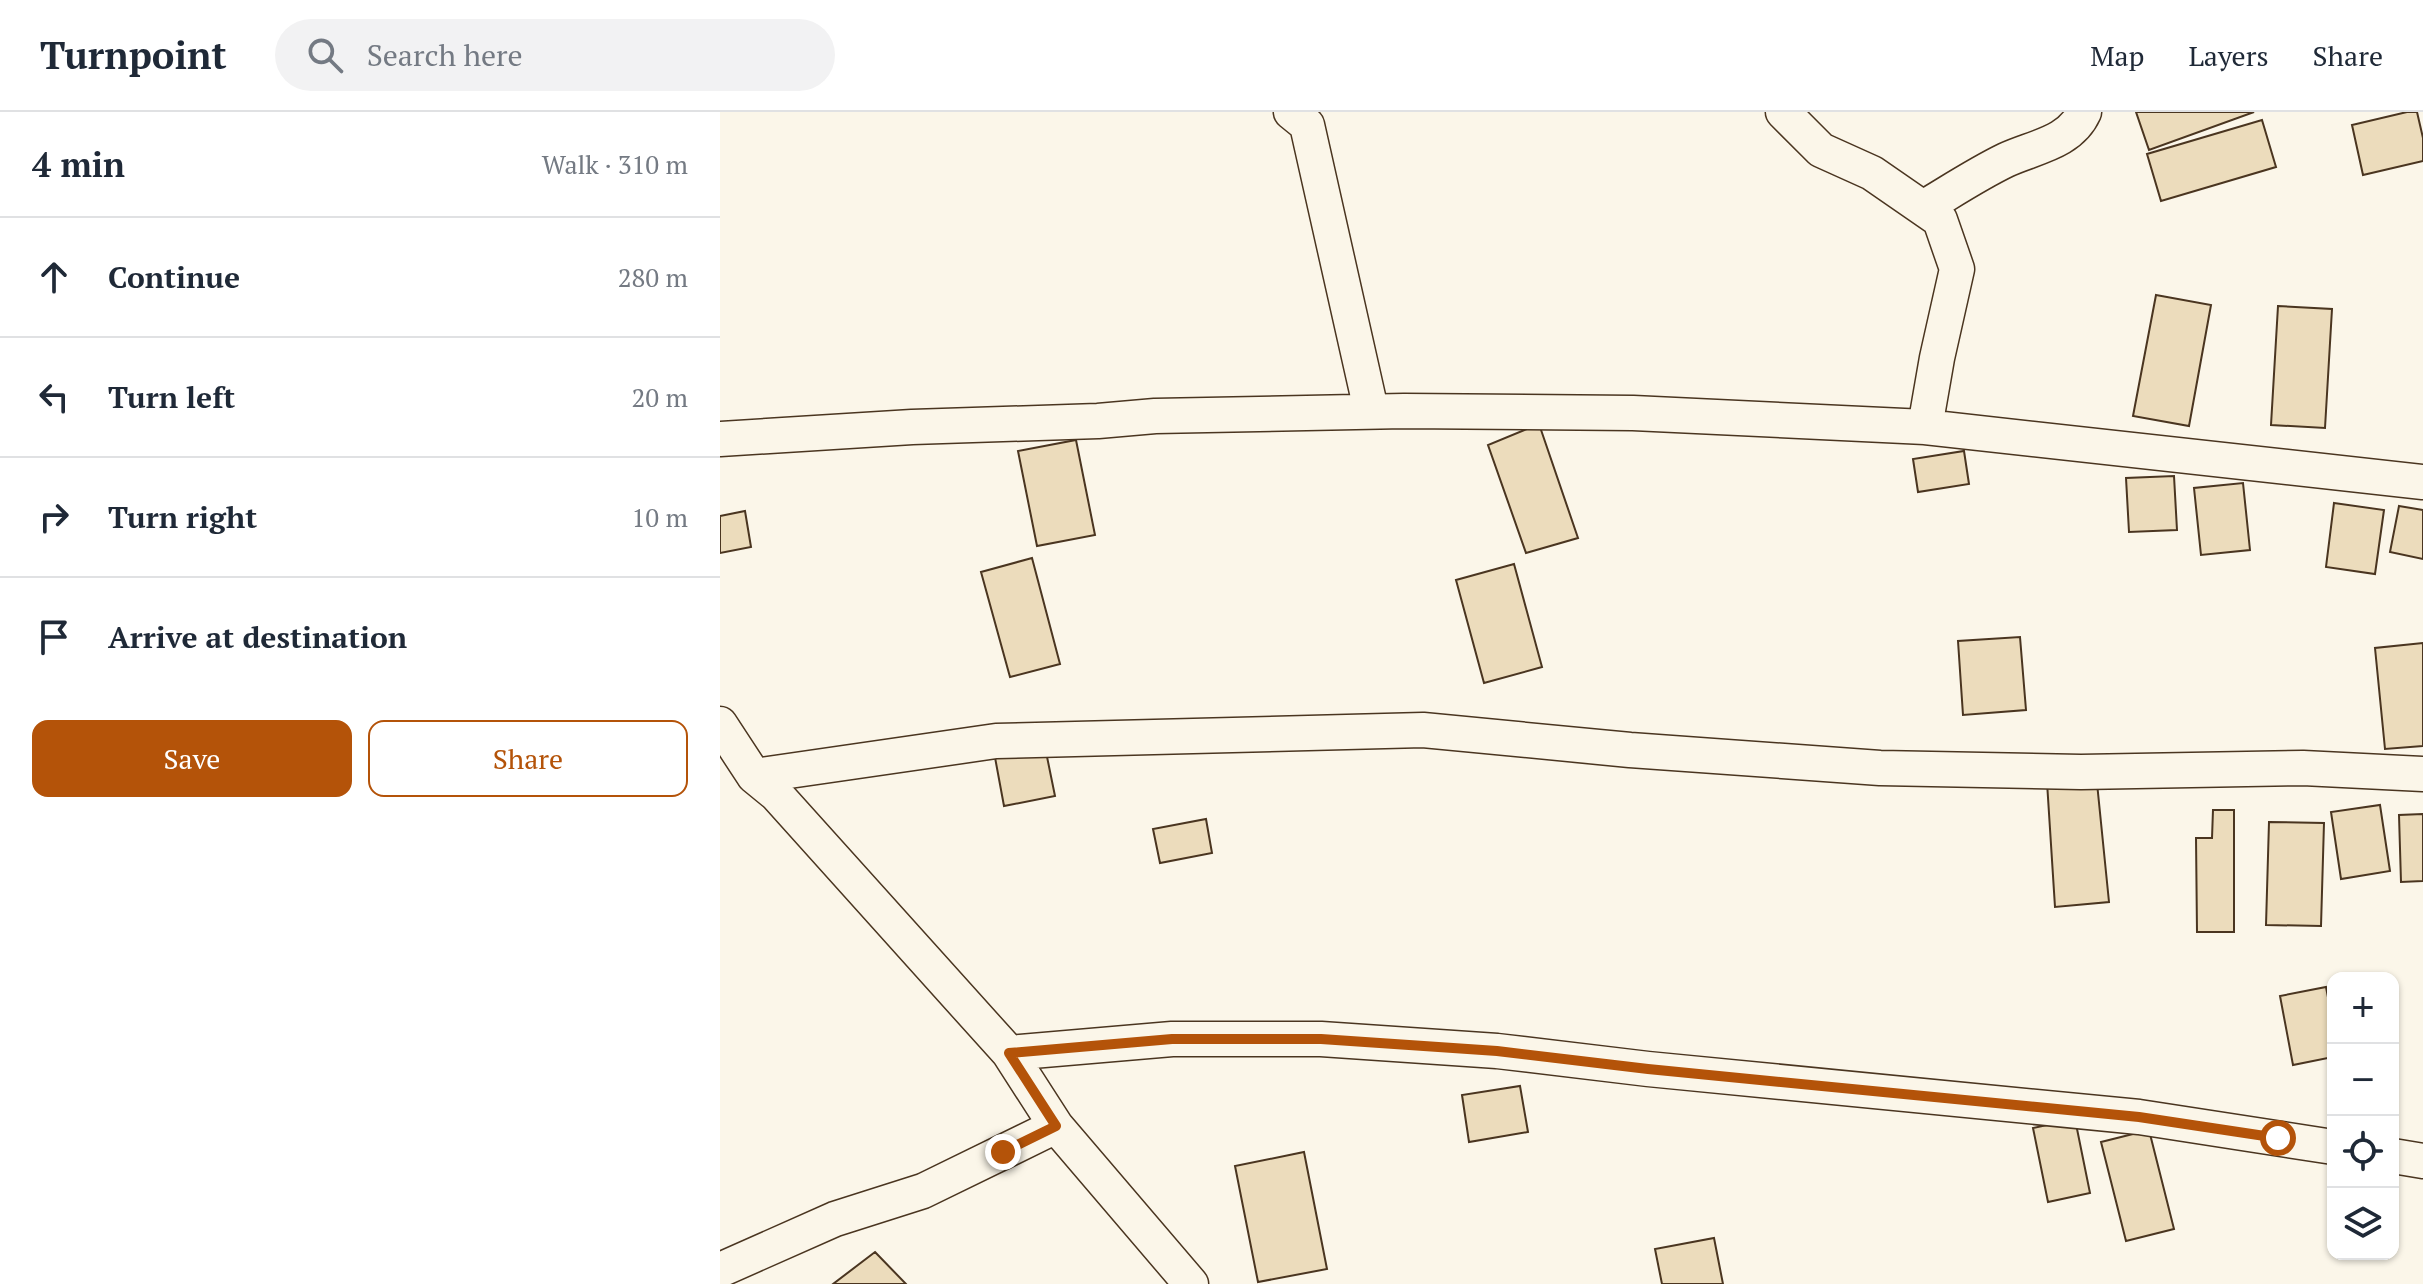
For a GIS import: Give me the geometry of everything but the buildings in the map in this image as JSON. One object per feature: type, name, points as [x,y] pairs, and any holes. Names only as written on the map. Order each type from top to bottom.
[{"type":"street","points":[[1291,112],[1307,125],[1369,401]]},
{"type":"street","points":[[1783,112],[1821,150],[1872,173],[1940,220],[1957,269],[1925,427]]},
{"type":"street","points":[[1923,208],[2006,160],[2050,143],[2078,126],[2084,112]]},
{"type":"street","points":[[720,439],[1155,416],[1404,411],[1633,413],[1925,427],[2423,482]]},
{"type":"street","points":[[720,724],[754,776],[776,794],[1009,1053],[1056,1126],[1191,1284]]},
{"type":"street","points":[[754,776],[996,741],[1423,730],[1630,750],[1880,768],[2081,772],[2303,768],[2423,774]]},
{"type":"street","points":[[1009,1053],[1172,1039],[1321,1039],[1497,1051],[1648,1069],[2139,1117],[2327,1146]]},
{"type":"street","points":[[720,1270],[835,1219],[923,1191],[1056,1126]]},
{"type":"street","points":[[2399,1157],[2423,1161]]},
{"type":"route","points":[[1003,1152],[1056,1126],[1009,1053],[1172,1039],[1321,1039],[1497,1051],[1648,1069],[2139,1117],[2278,1138]]}]
